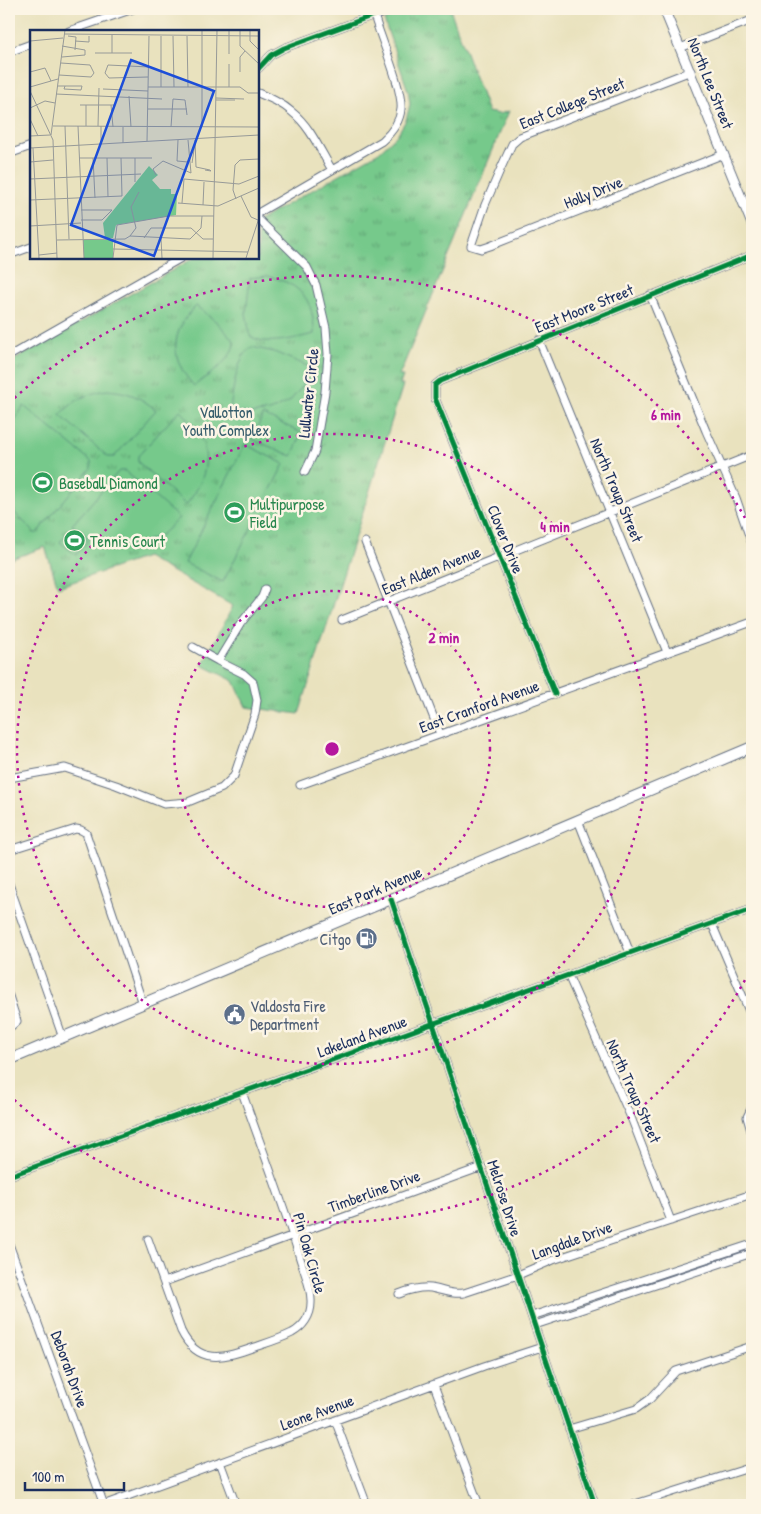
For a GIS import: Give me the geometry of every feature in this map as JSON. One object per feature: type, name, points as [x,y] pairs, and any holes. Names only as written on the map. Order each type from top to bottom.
[{"type":"main road","name":"East Park Avenue","points":[[9,1060],[752,747]]},
{"type":"street","points":[[71,30],[133,9]]},
{"type":"street","points":[[259,68],[271,56],[284,48],[373,12],[392,9]]},
{"type":"street","name":"North Lee Street","points":[[664,9],[752,224]]},
{"type":"street","points":[[259,212],[382,141],[392,131],[399,117],[401,99],[373,12]]},
{"type":"street","points":[[680,48],[752,20]]},
{"type":"street","points":[[9,52],[30,44]]},
{"type":"street","name":"East College Street","points":[[471,246],[485,204],[501,168],[512,144],[520,137],[690,71]]},
{"type":"street","points":[[259,93],[277,101],[296,115],[308,130],[332,170]]},
{"type":"street","points":[[9,154],[30,146]]},
{"type":"street","name":"Holly Drive","points":[[471,246],[480,249],[490,246],[724,154]]},
{"type":"street","name":"Lullwater Circle","points":[[259,220],[307,267],[316,284],[326,328],[328,354],[324,400],[315,451],[305,472]]},
{"type":"street","points":[[9,255],[30,247]]},
{"type":"street","name":"East Moore Street","points":[[434,393],[435,385],[440,381],[752,255]]},
{"type":"street","points":[[9,356],[178,259]]},
{"type":"street","points":[[650,296],[736,498],[752,544]]},
{"type":"street","name":"North Troup Street","points":[[539,340],[667,652]]},
{"type":"street","name":"Clover Drive","points":[[434,393],[554,694]]},
{"type":"street","name":"East Alden Avenue","points":[[342,620],[752,455]]},
{"type":"street","points":[[365,542],[388,602],[394,612],[440,734]]},
{"type":"street","points":[[218,660],[241,623],[262,598],[265,589]]},
{"type":"street","name":"East Cranford Avenue","points":[[300,785],[752,622]]},
{"type":"street","points":[[9,778],[65,768],[164,804],[188,802],[222,788],[234,776],[258,700],[253,682],[244,674],[193,647]]},
{"type":"street","points":[[578,820],[630,953]]},
{"type":"street","points":[[9,850],[76,829],[86,833],[144,1004]]},
{"type":"street","points":[[9,884],[63,1038]]},
{"type":"street","name":"Melrose Drive","points":[[391,899],[595,1505]]},
{"type":"street","name":"Lakeland Avenue","points":[[9,1176],[752,909]]},
{"type":"street","points":[[712,924],[752,1018]]},
{"type":"street","name":"North Troup Street","points":[[568,975],[632,1120],[671,1221]]},
{"type":"street","points":[[9,997],[17,1021],[9,1028]]},
{"type":"street","name":"Pin Oak Circle","points":[[148,1239],[181,1331],[189,1344],[204,1355],[218,1357],[236,1354],[292,1333],[302,1325],[308,1315],[311,1296],[293,1236],[242,1092]]},
{"type":"street","points":[[752,1107],[747,1117],[752,1134]]},
{"type":"street","name":"Timberline Drive","points":[[164,1282],[482,1167]]},
{"type":"street","name":"Langdale Drive","points":[[400,1294],[420,1288],[431,1288],[457,1294],[464,1293],[518,1275],[553,1260],[752,1194]]},
{"type":"street","name":"Deborah Drive","points":[[9,1244],[104,1505]]},
{"type":"street","points":[[532,1316],[752,1244]]},
{"type":"street","points":[[724,1253],[727,1262]]},
{"type":"street","points":[[535,1326],[752,1253]]},
{"type":"street","points":[[688,1265],[690,1274]]},
{"type":"street","points":[[650,1277],[653,1286]]},
{"type":"street","points":[[614,1289],[617,1298]]},
{"type":"street","points":[[577,1301],[580,1310]]},
{"type":"street","points":[[569,1429],[636,1409],[650,1399],[676,1371],[752,1346]]},
{"type":"street","name":"Leone Avenue","points":[[104,1505],[434,1384],[542,1347]]},
{"type":"street","points":[[434,1384],[479,1505]]},
{"type":"street","points":[[335,1420],[367,1505]]},
{"type":"street","points":[[220,1462],[236,1505]]},
{"type":"street","points":[[632,1505],[752,1467]]},
{"type":"green space","name":"Vallotton Youth Complex","points":[[413,9],[450,9],[488,112],[499,114],[509,111],[399,376],[403,376],[400,385],[403,385],[299,714],[246,707],[234,681],[202,665],[233,606],[146,557],[58,587],[45,547],[9,560],[9,363],[192,259],[259,259],[259,220],[379,152],[397,135],[406,120],[410,104],[408,91],[384,20]]},
{"type":"green space","points":[[267,276],[289,284],[303,295],[311,311],[314,334],[272,341],[264,341],[250,336],[246,313],[250,278]]},
{"type":"green space","points":[[196,306],[218,323],[234,341],[233,348],[225,361],[194,386],[180,365],[176,345],[177,335],[181,326]]},
{"type":"green space","points":[[252,347],[274,352],[310,367],[303,386],[289,402],[270,411],[250,414],[230,410],[239,366],[242,358]]},
{"type":"green space","name":"Baseball Diamond","points":[[107,390],[133,396],[156,410],[114,457],[108,457],[60,415],[81,398]]},
{"type":"green space","name":"Baseball Diamond","points":[[24,406],[91,461],[91,468],[36,534],[15,513],[9,499],[9,429]]},
{"type":"green space","name":"Baseball Diamond","points":[[180,410],[198,433],[203,444],[205,456],[205,468],[201,480],[186,505],[138,462],[138,456]]},
{"type":"green space","name":"Multipurpose Field","points":[[263,415],[302,433],[292,456],[252,439]]},
{"type":"green space","name":"Multipurpose Field","points":[[245,444],[284,464],[223,582],[185,563]]},
{"type":"green space","name":"Baseball Diamond","points":[[119,471],[125,471],[179,518],[161,535],[139,544],[114,546],[91,539],[72,525]]},
{"type":"green space","name":"Tennis Court","points":[[73,527],[88,540],[76,555],[60,542]]},
{"type":"cycle path","points":[[259,68],[271,55],[284,48],[385,11],[384,9]]},
{"type":"cycle path","points":[[555,694],[435,398],[435,385],[440,381],[752,255]]},
{"type":"cycle path","points":[[391,899],[595,1505]]},
{"type":"cycle path","points":[[9,1176],[752,909]]},
{"type":"place","name":"Baseball Diamond","points":[[43,483]]},
{"type":"place","name":"Multipurpose Field","points":[[234,513]]},
{"type":"place","name":"Tennis Court","points":[[74,541]]},
{"type":"place","name":"Citgo","points":[[367,939]]},
{"type":"place","name":"Valdosta Fire Department","points":[[234,1015]]}]
